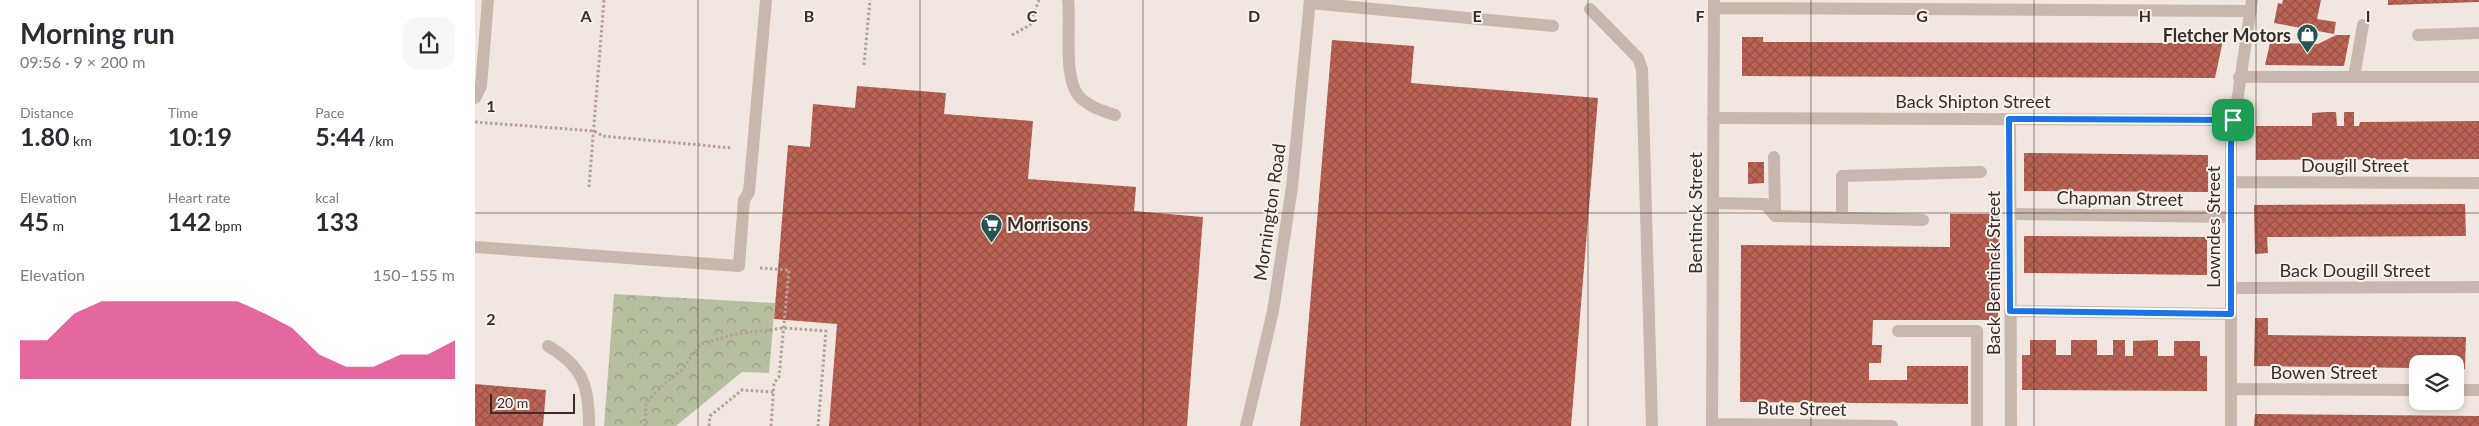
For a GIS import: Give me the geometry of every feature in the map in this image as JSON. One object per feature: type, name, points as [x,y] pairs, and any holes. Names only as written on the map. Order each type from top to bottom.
[{"type":"street","points":[[475,98],[481,86],[488,0]]},
{"type":"street","points":[[475,247],[739,266],[744,200],[749,192],[766,0]]},
{"type":"street","points":[[1068,0],[1070,71],[1073,86],[1078,96],[1090,105],[1115,115]]},
{"type":"street","points":[[1310,2],[1553,26]]},
{"type":"street","name":"Mornington Road","points":[[1246,426],[1273,311],[1292,187],[1310,2]]},
{"type":"street","points":[[1714,4],[2252,6]]},
{"type":"street","name":"Bentinck Street","points":[[1712,425],[1714,4]]},
{"type":"street","name":"Lowndes Street","points":[[2231,426],[2231,182],[2233,120],[2252,6]]},
{"type":"street","points":[[1591,8],[1638,58],[1642,69],[1652,426]]},
{"type":"street","points":[[2354,77],[2363,25]]},
{"type":"street","points":[[2418,36],[2479,32]]},
{"type":"street","points":[[2239,77],[2479,77]]},
{"type":"street","name":"Back Shipton Street","points":[[1713,118],[2233,120]]},
{"type":"street","name":"Back Bentinck Street","points":[[2009,119],[2011,426]]},
{"type":"street","points":[[1774,156],[1775,216]]},
{"type":"street","points":[[1842,218],[1842,176],[1981,172]]},
{"type":"street","name":"Dougill Street","points":[[2231,182],[2479,183]]},
{"type":"street","points":[[1713,203],[1765,204],[1775,216],[1923,220]]},
{"type":"street","name":"Chapman Street","points":[[2010,214],[2231,217]]},
{"type":"street","name":"Back Dougill Street","points":[[2231,288],[2479,287]]},
{"type":"street","points":[[2010,311],[2231,314]]},
{"type":"street","points":[[1898,331],[1977,331],[1977,426]]},
{"type":"street","points":[[548,346],[577,369],[584,379],[589,405],[589,426]]},
{"type":"street","name":"Bowen Street","points":[[2231,389],[2409,390]]},
{"type":"street","points":[[2464,390],[2479,390]]},
{"type":"street","name":"Bute Street","points":[[1712,425],[1892,426]]},
{"type":"path","points":[[589,187],[604,0]]},
{"type":"path","points":[[864,65],[870,0]]},
{"type":"path","points":[[1012,35],[1030,25],[1039,0]]},
{"type":"path","points":[[475,122],[594,131],[603,136],[752,150]]},
{"type":"path","points":[[739,266],[789,270],[779,377],[774,383],[771,426]]},
{"type":"path","points":[[645,426],[646,403],[682,370],[700,344],[736,334],[784,328],[826,331],[818,426]]},
{"type":"path","points":[[709,426],[710,416],[742,390],[773,392]]},
{"type":"green space","points":[[614,294],[775,303],[769,373],[742,372],[676,426],[604,426]]},
{"type":"building","points":[[2283,0],[2321,0],[2317,19],[2336,22],[2334,34],[2274,23],[2278,3],[2282,4]]},
{"type":"building","points":[[2388,0],[2479,0],[2479,2],[2388,5]]},
{"type":"building","name":"Fletcher Motors","points":[[2336,35],[2350,35],[2344,66],[2265,65],[2270,43],[2318,44]]},
{"type":"building","points":[[1742,37],[1763,37],[1763,42],[2200,43],[2200,40],[2223,40],[2215,78],[1742,76]]},
{"type":"building","points":[[1332,40],[1414,46],[1411,83],[1598,98],[1571,426],[1300,426]]},
{"type":"building","name":"Morrisons","points":[[857,86],[946,93],[944,114],[1033,121],[1028,179],[1136,187],[1134,211],[1203,217],[1187,426],[829,426],[837,324],[774,319],[788,145],[810,147],[813,104],[855,108]]},
{"type":"building","points":[[2336,112],[2337,126],[2344,126],[2344,112],[2354,112],[2354,126],[2359,126],[2360,122],[2479,121],[2479,159],[2256,160],[2256,126],[2312,126],[2312,113]]},
{"type":"building","points":[[2024,153],[2208,155],[2208,192],[2024,191]]},
{"type":"building","points":[[1748,162],[1764,162],[1764,183],[1748,184]]},
{"type":"building","points":[[2465,204],[2466,236],[2267,237],[2268,253],[2255,254],[2254,205]]},
{"type":"building","points":[[1950,214],[1999,214],[1998,320],[1873,320],[1872,345],[1882,345],[1881,363],[1869,363],[1869,380],[1907,380],[1907,366],[1968,366],[1968,404],[1740,402],[1741,245],[1950,247]]},
{"type":"building","points":[[2024,236],[2207,237],[2207,275],[2024,273]]},
{"type":"building","points":[[2255,318],[2268,318],[2268,335],[2466,337],[2465,369],[2464,355],[2409,355],[2409,368],[2254,366]]},
{"type":"building","points":[[2030,340],[2056,340],[2056,355],[2071,355],[2071,340],[2097,340],[2097,355],[2113,355],[2113,340],[2125,340],[2125,356],[2133,356],[2133,341],[2158,340],[2158,356],[2174,356],[2174,341],[2200,341],[2200,356],[2207,356],[2207,391],[2022,390],[2022,355],[2030,355]]},
{"type":"building","points":[[475,384],[546,390],[543,426],[475,426]]},
{"type":"building","points":[[2255,414],[2479,416],[2479,426],[2254,426]]},
{"type":"place","name":"Fletcher Motors","points":[[2307,54]]},
{"type":"place","name":"Morrisons","points":[[991,243]]},
{"type":"route","points":[[2009,119],[2233,120],[2231,144],[2231,314],[2010,311],[2009,119]]}]
